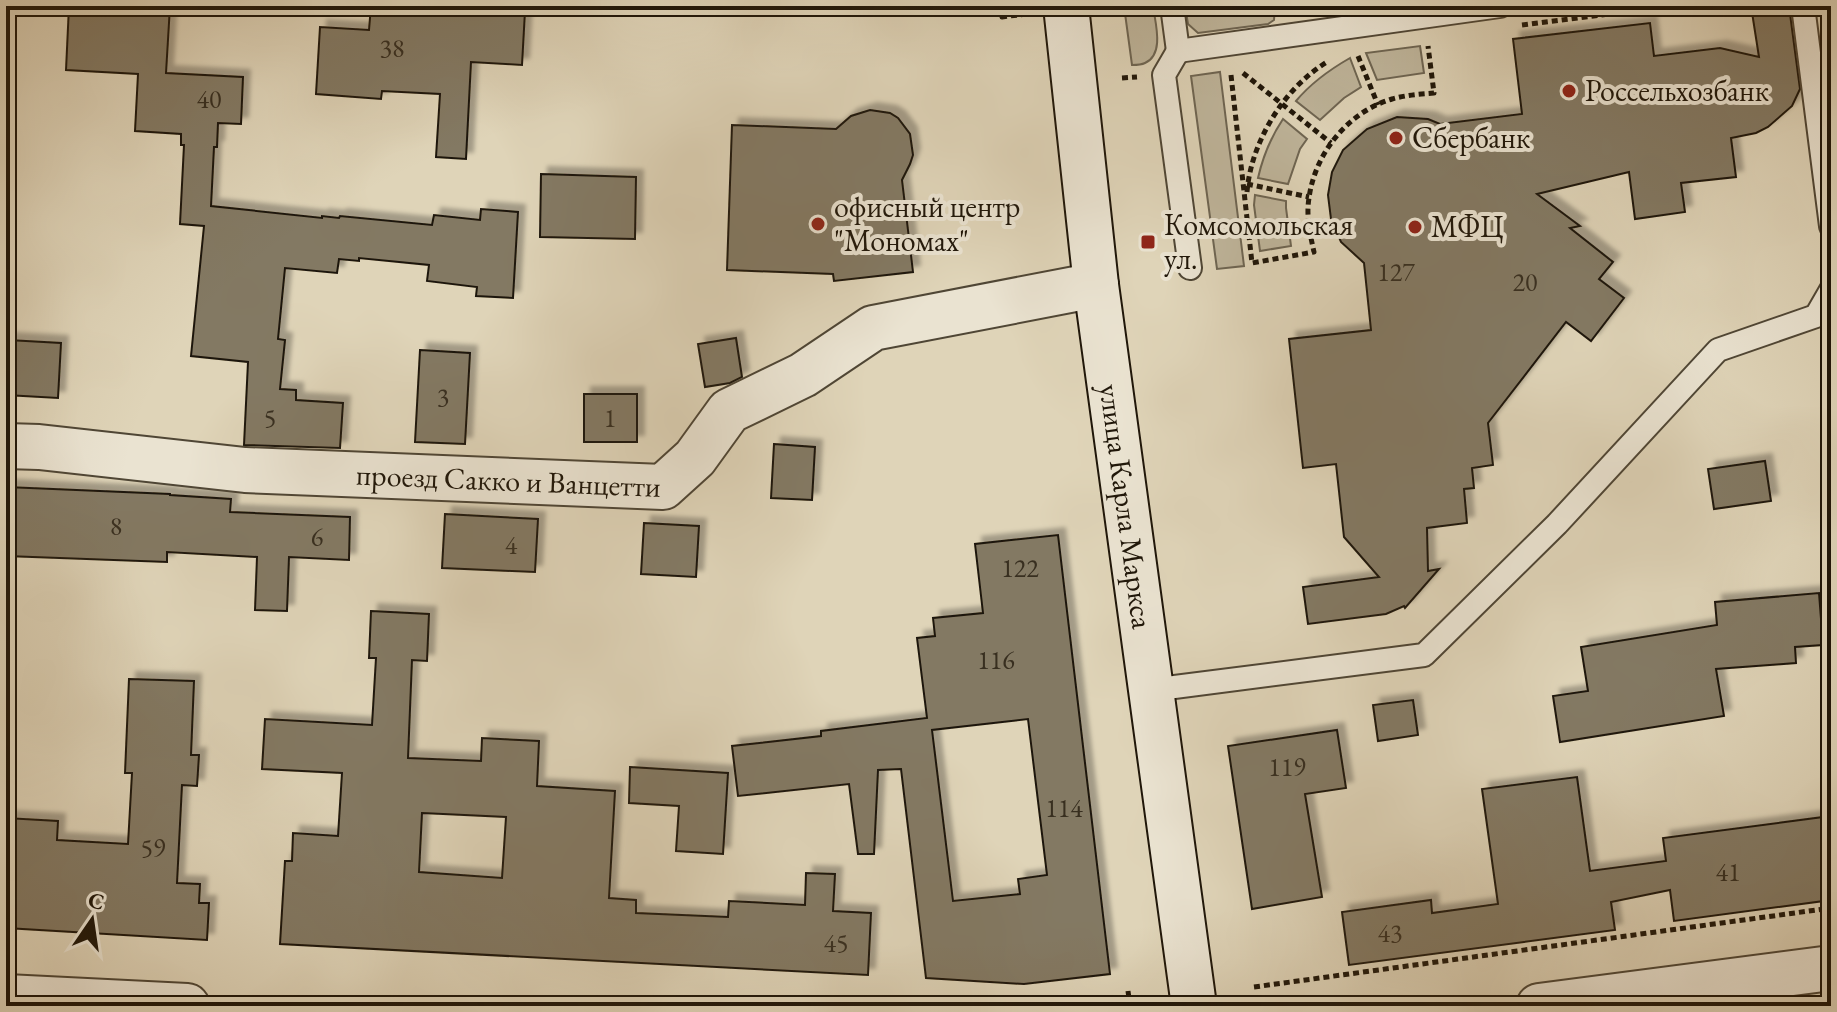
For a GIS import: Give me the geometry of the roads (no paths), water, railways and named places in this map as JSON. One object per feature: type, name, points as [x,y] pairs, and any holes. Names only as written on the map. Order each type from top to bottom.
[{"type":"street","name":"улица Карла Маркса","points":[[1066,6],[1096,285],[1194,1006]]},
{"type":"street","name":"проезд Сакко и Ванцетти","points":[[6,446],[245,470],[663,487],[695,458],[729,411],[803,375],[873,328],[1096,285]]},
{"type":"street","points":[[1539,1006],[1831,968]]},
{"type":"street","points":[[6,997],[187,1006]]},
{"type":"lane","points":[[1172,6],[1178,51],[1164,75],[1190,268]]},
{"type":"lane","points":[[1178,51],[1500,6]]},
{"type":"lane","points":[[1803,6],[1831,226]]},
{"type":"lane","points":[[1151,690],[1424,655],[1557,524],[1718,350],[1816,316],[1831,290]]},
{"type":"place","name":"Россельхозбанк","points":[[1569,91]]},
{"type":"place","name":"Сбербанк","points":[[1396,138]]},
{"type":"place","name":"офисный центр \"Мономах\"","points":[[818,224]]},
{"type":"place","name":"МФЦ","points":[[1415,227]]},
{"type":"place","name":"Комсомольская ул.","points":[[1148,242]]}]
